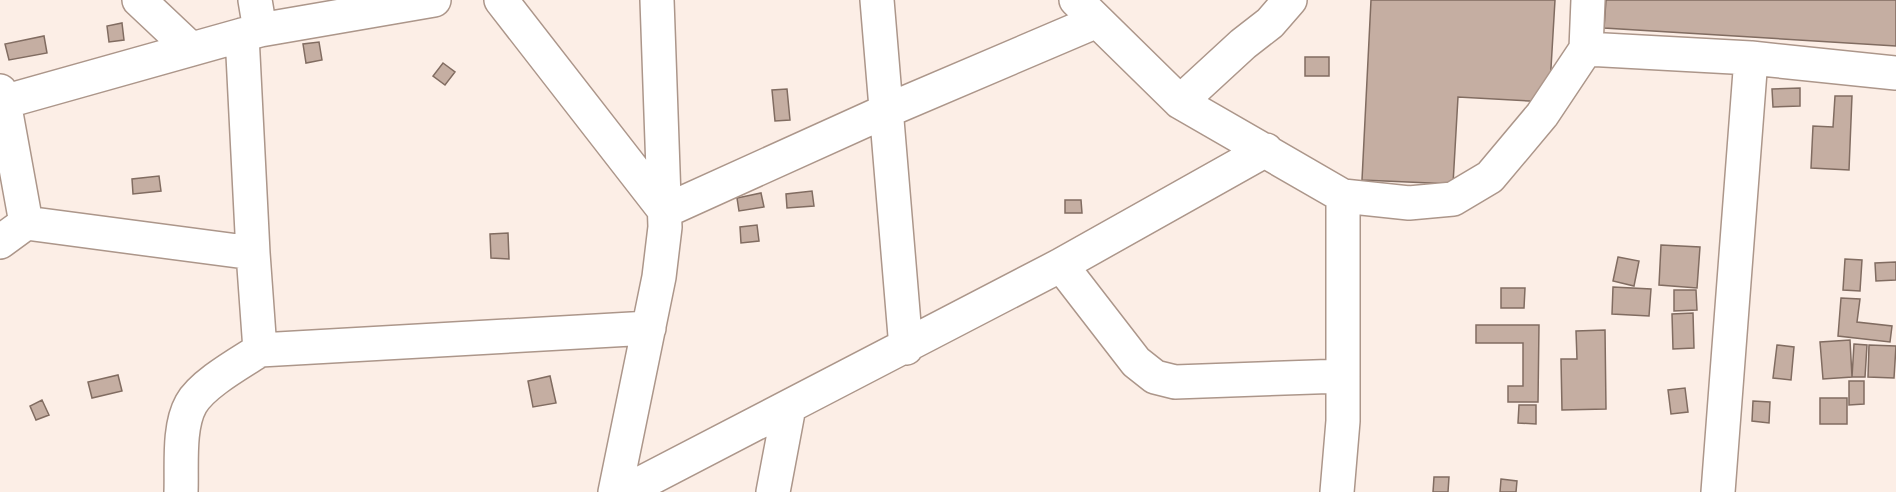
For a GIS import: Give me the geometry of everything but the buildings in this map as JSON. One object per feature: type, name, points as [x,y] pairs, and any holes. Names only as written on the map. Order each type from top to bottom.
[{"type":"street","points":[[139,0],[192,49]]},
{"type":"street","points":[[501,0],[664,211]]},
{"type":"street","points":[[615,492],[659,277],[664,211],[657,0]]},
{"type":"street","points":[[877,0],[906,348]]},
{"type":"street","points":[[1180,102],[1243,44],[1270,23],[1290,0]]},
{"type":"street","points":[[664,211],[886,111],[1086,10],[1180,102],[1343,196],[1409,203],[1453,199],[1490,177],[1542,115],[1586,49],[1588,0]]},
{"type":"street","points":[[26,223],[1,99],[192,49],[252,22],[421,1]]},
{"type":"street","points":[[252,22],[253,253],[260,350]]},
{"type":"street","points":[[1586,49],[1751,58],[1896,73]]},
{"type":"street","points":[[1718,492],[1751,58]]},
{"type":"street","points":[[624,492],[1061,266],[1266,150]]},
{"type":"street","points":[[1337,492],[1343,421],[1343,196]]},
{"type":"street","points":[[0,242],[26,223],[253,253]]},
{"type":"street","points":[[1061,266],[1136,362],[1155,377],[1175,382],[1343,376]]},
{"type":"street","points":[[181,492],[184,426],[191,404],[217,377],[260,350],[649,328]]},
{"type":"street","points":[[774,492],[789,407]]}]
